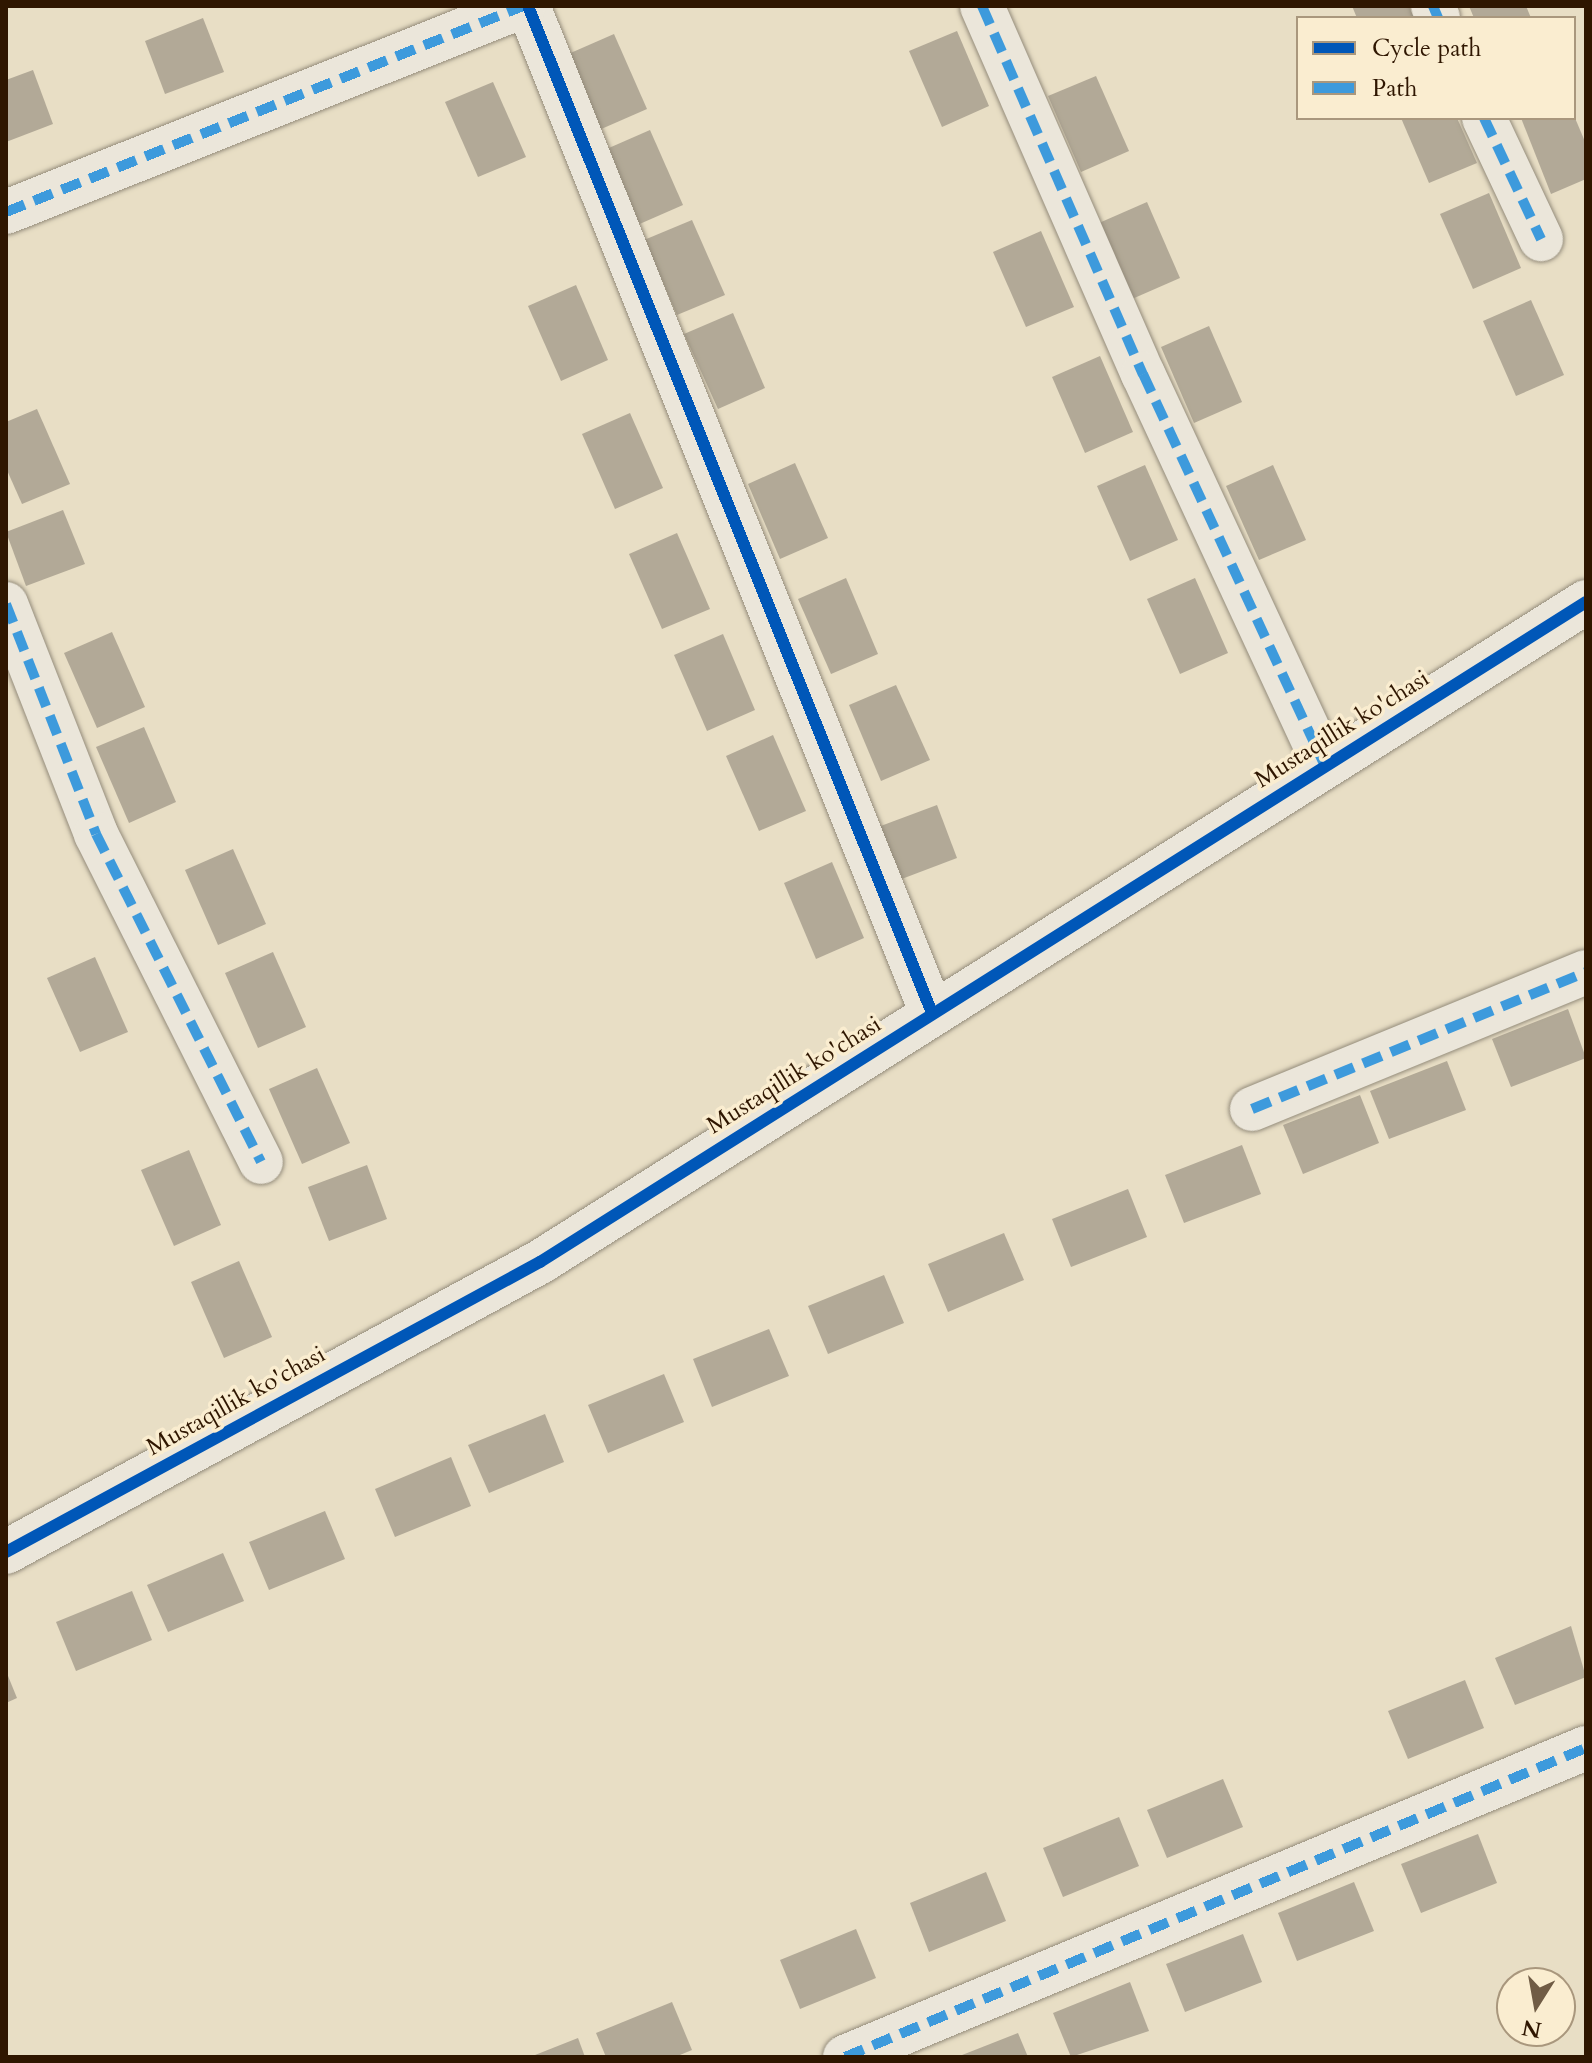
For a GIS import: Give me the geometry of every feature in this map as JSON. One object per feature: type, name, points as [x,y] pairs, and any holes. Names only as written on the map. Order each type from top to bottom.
[{"type":"street","points":[[6,212],[526,6],[932,1013]]},
{"type":"street","points":[[982,6],[1143,374],[1325,766]]},
{"type":"street","points":[[1485,120],[1541,239]]},
{"type":"street","name":"Mustaqillik ko'chasi","points":[[6,1552],[540,1262],[1586,602]]},
{"type":"street","points":[[6,604],[96,834],[261,1162]]},
{"type":"street","points":[[1252,1109],[1586,972]]},
{"type":"street","points":[[845,2057],[1586,1748]]},
{"type":"building","points":[[1352,6],[1409,6],[1413,16],[1356,16]]},
{"type":"building","points":[[1469,6],[1526,6],[1530,16],[1473,16]]},
{"type":"building","points":[[203,18],[224,72],[165,94],[145,41]]},
{"type":"building","points":[[957,31],[989,106],[942,127],[909,51]]},
{"type":"building","points":[[614,34],[647,109],[599,130],[566,55]]},
{"type":"building","points":[[33,70],[53,124],[6,142],[6,80]]},
{"type":"building","points":[[1096,76],[1129,151],[1081,172],[1048,96]]},
{"type":"building","points":[[493,82],[526,157],[478,177],[445,102]]},
{"type":"building","points":[[1402,120],[1458,120],[1477,163],[1429,183]]},
{"type":"building","points":[[1522,120],[1576,120],[1586,144],[1586,179],[1551,194]]},
{"type":"building","points":[[650,130],[683,205],[635,226],[602,151]]},
{"type":"building","points":[[1489,193],[1521,268],[1473,289],[1440,214]]},
{"type":"building","points":[[1147,202],[1180,278],[1132,299],[1099,223]]},
{"type":"building","points":[[692,220],[725,295],[677,315],[644,240]]},
{"type":"building","points":[[1041,231],[1074,307],[1026,327],[993,252]]},
{"type":"building","points":[[576,285],[608,360],[561,381],[528,306]]},
{"type":"building","points":[[1531,300],[1564,375],[1516,396],[1483,321]]},
{"type":"building","points":[[733,313],[765,388],[718,409],[684,334]]},
{"type":"building","points":[[1209,326],[1242,402],[1194,423],[1161,347]]},
{"type":"building","points":[[1100,356],[1133,432],[1085,453],[1052,377]]},
{"type":"building","points":[[37,409],[70,484],[22,504],[6,468],[6,422]]},
{"type":"building","points":[[630,413],[663,488],[615,509],[582,434]]},
{"type":"building","points":[[795,463],[828,538],[780,559],[748,484]]},
{"type":"building","points":[[1145,465],[1178,540],[1130,561],[1097,486]]},
{"type":"building","points":[[1273,465],[1306,540],[1259,560],[1226,486]]},
{"type":"building","points":[[63,510],[85,564],[26,586],[6,532]]},
{"type":"building","points":[[677,533],[710,609],[662,629],[629,554]]},
{"type":"building","points":[[846,578],[878,654],[831,674],[798,599]]},
{"type":"building","points":[[1195,578],[1228,653],[1180,674],[1147,599]]},
{"type":"building","points":[[112,632],[145,707],[97,728],[64,653]]},
{"type":"building","points":[[723,634],[755,710],[707,731],[674,655]]},
{"type":"building","points":[[896,685],[930,760],[881,781],[849,705]]},
{"type":"building","points":[[144,727],[176,802],[129,823],[96,747]]},
{"type":"building","points":[[773,735],[806,811],[759,831],[726,756]]},
{"type":"building","points":[[937,805],[957,858],[899,880],[878,827]]},
{"type":"building","points":[[233,849],[266,924],[218,945],[185,870]]},
{"type":"building","points":[[832,862],[864,938],[816,959],[784,883]]},
{"type":"building","points":[[273,952],[306,1027],[258,1048],[225,973]]},
{"type":"building","points":[[95,957],[128,1032],[80,1052],[47,978]]},
{"type":"building","points":[[1568,1009],[1586,1058],[1511,1087],[1492,1039]]},
{"type":"building","points":[[1447,1061],[1466,1110],[1389,1139],[1370,1091]]},
{"type":"building","points":[[317,1068],[350,1143],[302,1164],[269,1089]]},
{"type":"building","points":[[1360,1095],[1379,1143],[1303,1174],[1283,1125]]},
{"type":"building","points":[[1242,1145],[1261,1194],[1184,1223],[1165,1175]]},
{"type":"building","points":[[189,1150],[221,1225],[174,1246],[141,1170]]},
{"type":"building","points":[[367,1165],[387,1219],[329,1241],[308,1187]]},
{"type":"building","points":[[1128,1189],[1147,1237],[1071,1267],[1052,1219]]},
{"type":"building","points":[[1004,1233],[1024,1280],[948,1312],[928,1264]]},
{"type":"building","points":[[239,1261],[272,1337],[224,1358],[191,1282]]},
{"type":"building","points":[[884,1275],[904,1323],[828,1354],[808,1306]]},
{"type":"building","points":[[769,1329],[789,1376],[712,1407],[693,1359]]},
{"type":"building","points":[[664,1374],[684,1422],[608,1453],[588,1405]]},
{"type":"building","points":[[545,1414],[564,1462],[489,1493],[468,1445]]},
{"type":"building","points":[[451,1457],[471,1506],[395,1537],[375,1489]]},
{"type":"building","points":[[325,1511],[345,1559],[269,1590],[249,1542]]},
{"type":"building","points":[[223,1553],[244,1601],[168,1632],[147,1585]]},
{"type":"building","points":[[132,1591],[152,1640],[76,1671],[56,1622]]},
{"type":"building","points":[[1571,1626],[1586,1677],[1515,1705],[1495,1658]]},
{"type":"building","points":[[6,1671],[17,1698],[6,1703]]},
{"type":"building","points":[[1465,1680],[1484,1728],[1408,1759],[1388,1711]]},
{"type":"building","points":[[1223,1779],[1243,1827],[1167,1858],[1147,1810]]},
{"type":"building","points":[[1119,1817],[1139,1866],[1063,1897],[1043,1848]]},
{"type":"building","points":[[1478,1834],[1497,1883],[1421,1913],[1401,1864]]},
{"type":"building","points":[[986,1872],[1006,1921],[929,1952],[910,1903]]},
{"type":"building","points":[[1354,1882],[1374,1931],[1297,1961],[1278,1913]]},
{"type":"building","points":[[856,1929],[876,1978],[800,2009],[780,1960]]},
{"type":"building","points":[[1243,1934],[1262,1982],[1185,2012],[1166,1964]]},
{"type":"building","points":[[1130,1982],[1149,2031],[1071,2057],[1053,2013]]},
{"type":"building","points":[[672,2002],[692,2050],[675,2057],[606,2057],[596,2033]]},
{"type":"building","points":[[1018,2033],[1028,2057],[957,2057]]},
{"type":"building","points":[[578,2038],[585,2057],[530,2057]]},
{"type":"marked path","points":[[6,212],[523,6]]},
{"type":"marked path","points":[[982,6],[1143,374],[1325,766]]},
{"type":"marked path","points":[[1433,6],[1437,16]]},
{"type":"marked path","points":[[1485,120],[1541,239]]},
{"type":"marked path","points":[[6,604],[96,834],[261,1162]]},
{"type":"marked path","points":[[1252,1109],[1586,972]]},
{"type":"marked path","points":[[845,2057],[1586,1748]]},
{"type":"cycle path","points":[[528,6],[932,1013]]},
{"type":"cycle path","points":[[6,1552],[540,1262],[1586,602]]}]
